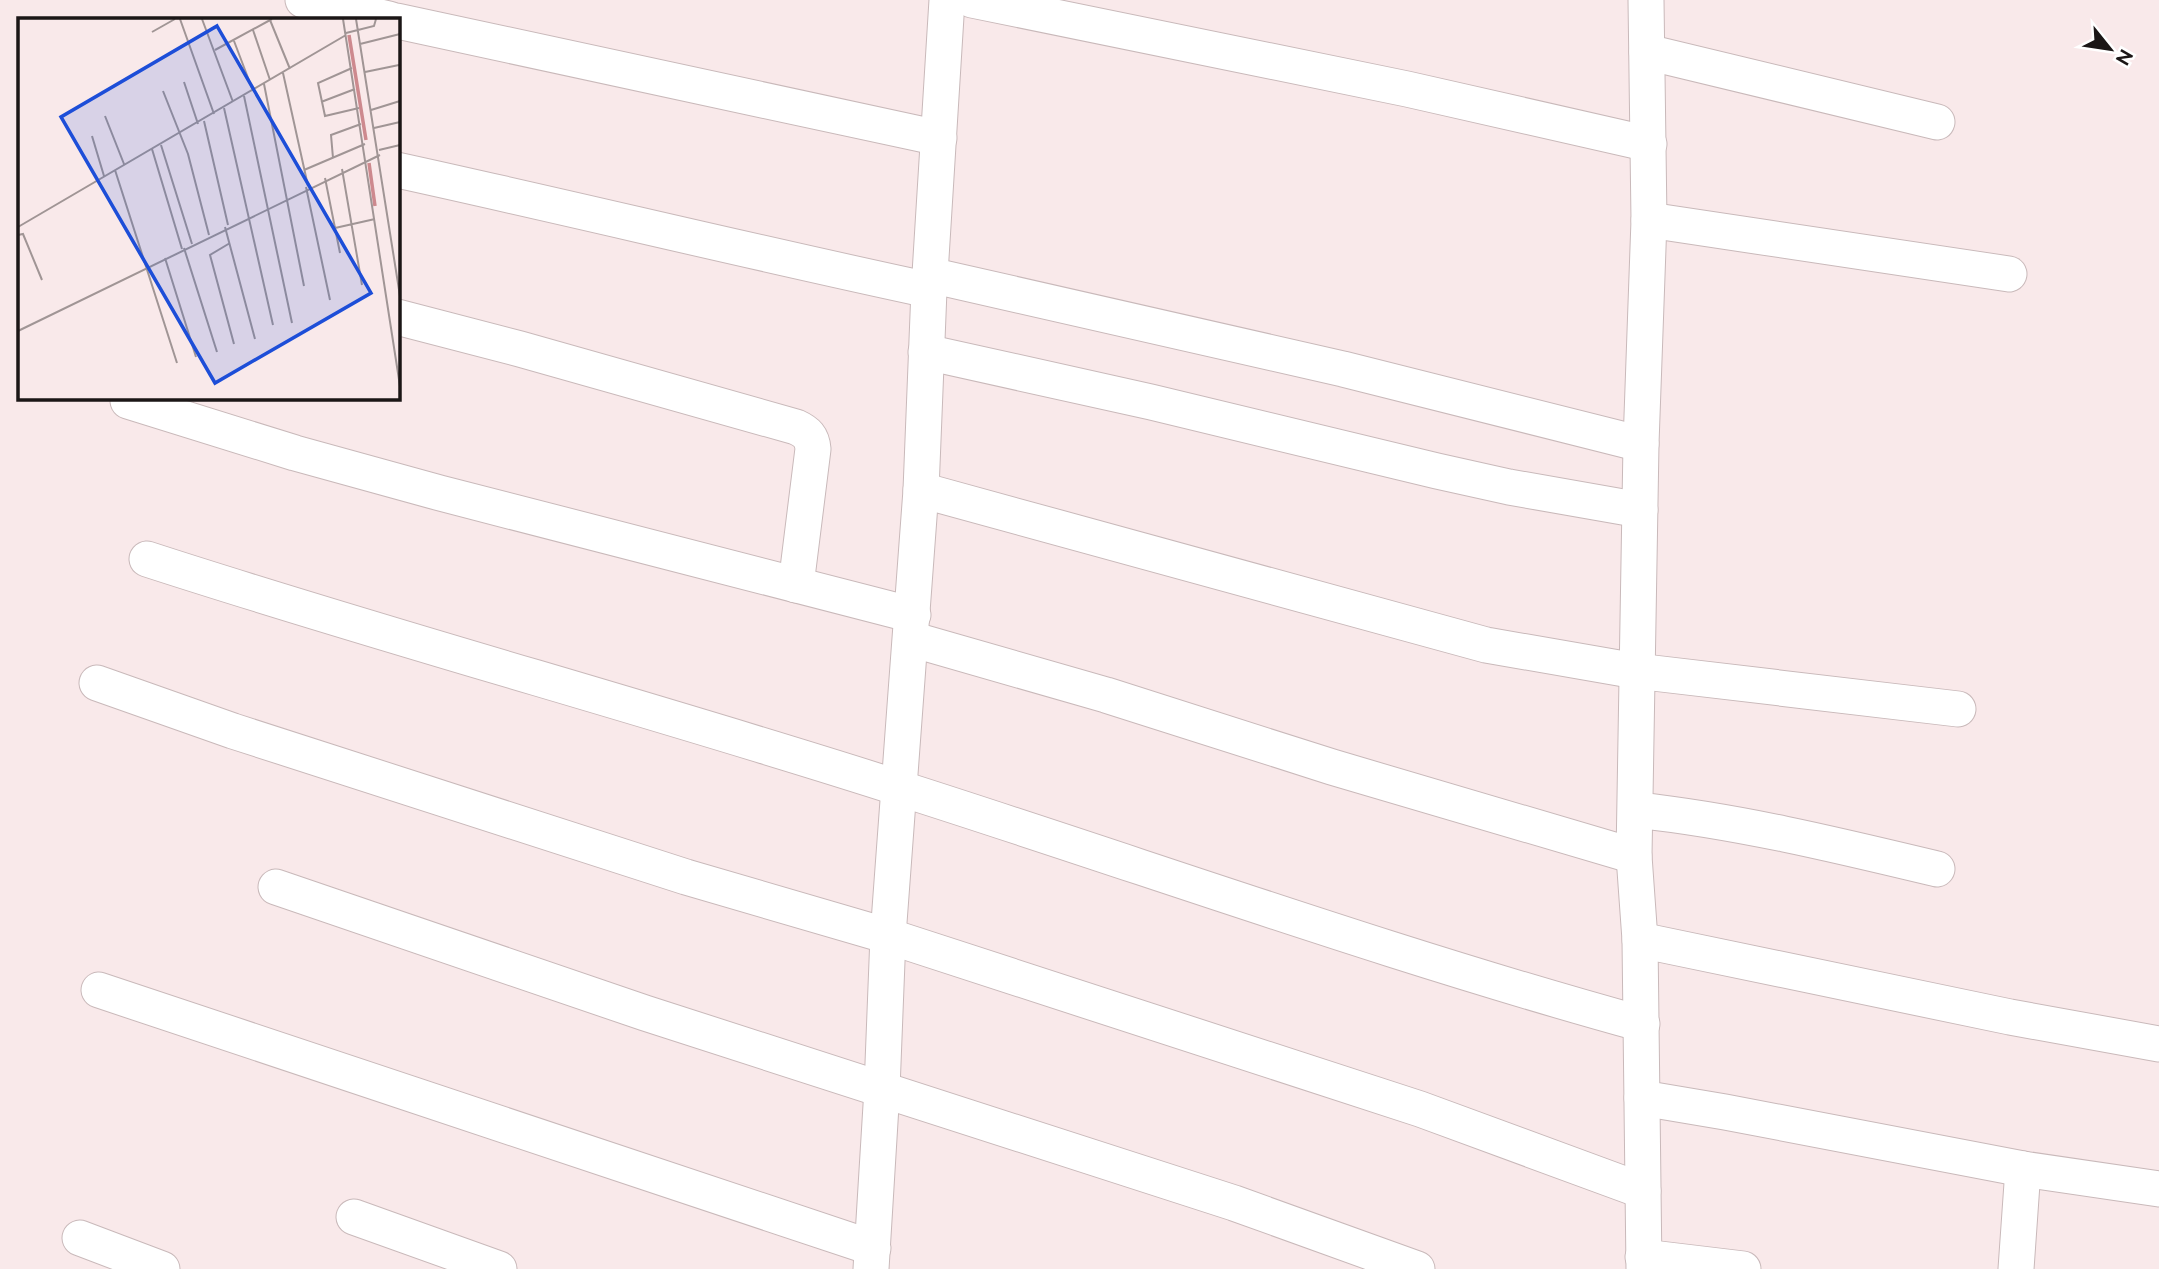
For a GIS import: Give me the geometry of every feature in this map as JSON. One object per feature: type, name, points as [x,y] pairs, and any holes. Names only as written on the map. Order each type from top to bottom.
[{"type":"street","points":[[303,0],[384,18]]},
{"type":"street","points":[[99,990],[878,1262],[888,936],[921,490],[926,352],[947,0]]},
{"type":"street","points":[[972,0],[1406,89],[1649,144]]},
{"type":"street","points":[[1646,0],[1649,220],[1641,444],[1634,856],[1640,940],[1644,1263],[1743,1269]]},
{"type":"street","points":[[399,21],[939,138]]},
{"type":"street","points":[[1647,52],[1937,122]]},
{"type":"street","points":[[399,170],[649,226],[790,261],[930,283],[1343,369],[1641,444]]},
{"type":"street","points":[[1649,220],[2010,274]]},
{"type":"street","points":[[399,318],[520,349],[806,432],[812,440],[813,449],[796,585]]},
{"type":"street","points":[[926,352],[1509,487],[1640,510]]},
{"type":"street","points":[[128,401],[295,453],[796,585],[1107,695],[1332,767],[1634,856]]},
{"type":"street","points":[[921,490],[1486,645],[1636,671],[1958,709]]},
{"type":"street","points":[[147,559],[900,788],[1393,950],[1642,1024]]},
{"type":"street","points":[[97,683],[233,731],[686,877],[888,936],[1419,1109],[1643,1191]]},
{"type":"street","points":[[1636,810],[1703,817],[1937,869]]},
{"type":"street","points":[[276,887],[645,1013],[1234,1203],[1417,1269]]},
{"type":"street","points":[[1640,940],[2010,1017],[2159,1044]]},
{"type":"street","points":[[1642,1098],[2023,1169],[2159,1189]]},
{"type":"street","points":[[2016,1269],[2023,1169]]},
{"type":"street","points":[[354,1217],[499,1269]]},
{"type":"street","points":[[80,1238],[162,1269]]}]
